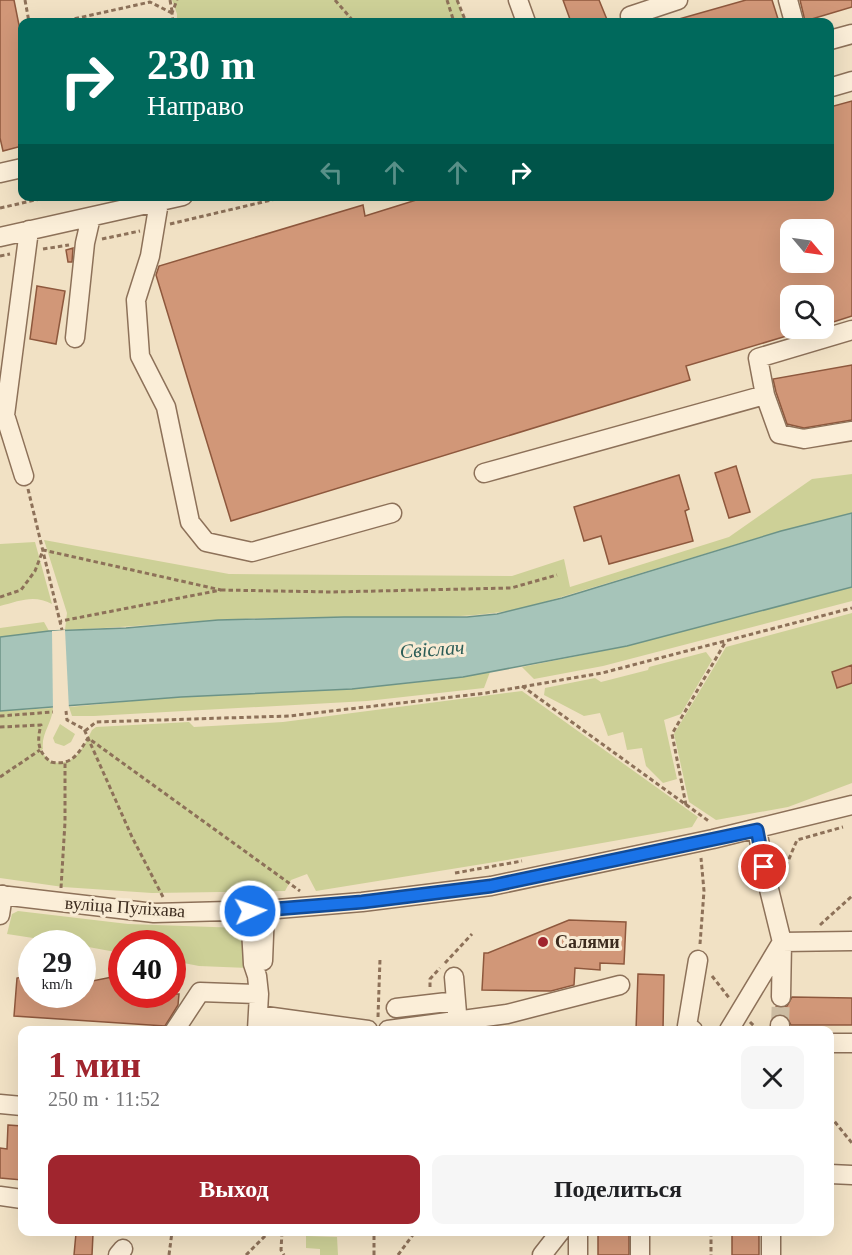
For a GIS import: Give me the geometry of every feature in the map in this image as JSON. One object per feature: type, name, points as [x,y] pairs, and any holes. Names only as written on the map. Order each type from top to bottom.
[{"type":"street","points":[[518,0],[524,18]]},
{"type":"street","points":[[629,13],[678,0]]},
{"type":"street","points":[[788,0],[793,18]]},
{"type":"street","points":[[834,39],[852,34]]},
{"type":"street","points":[[834,86],[852,81]]},
{"type":"street","points":[[0,173],[18,169]]},
{"type":"street","points":[[0,237],[163,201]]},
{"type":"street","points":[[159,202],[150,256],[136,300],[140,356],[166,407],[190,522],[206,542],[252,552],[392,513]]},
{"type":"street","points":[[75,338],[85,243],[91,217]]},
{"type":"street","points":[[24,476],[5,415],[29,231]]},
{"type":"street","points":[[852,330],[758,358],[765,395],[779,434],[804,439],[852,431]]},
{"type":"street","points":[[484,473],[765,395]]},
{"type":"street","name":"вуліца Пуліхава","points":[[1,895],[154,913],[258,910],[351,903],[491,886],[757,830],[852,806]]},
{"type":"street","points":[[757,830],[782,942],[781,997]]},
{"type":"street","points":[[0,915],[1,895]]},
{"type":"street","points":[[258,910],[263,962],[258,985],[257,1023],[378,1026],[458,1021],[507,1014],[620,985]]},
{"type":"street","points":[[782,942],[852,941]]},
{"type":"street","points":[[732,1026],[782,942]]},
{"type":"street","points":[[687,1026],[698,960]]},
{"type":"street","points":[[454,977],[458,1021]]},
{"type":"street","points":[[178,1026],[200,992],[258,985]]},
{"type":"street","points":[[396,1008],[456,1001]]},
{"type":"street","points":[[834,1043],[852,1043]]},
{"type":"street","points":[[0,1104],[18,1106]]},
{"type":"street","points":[[834,1174],[852,1175]]},
{"type":"street","points":[[0,1196],[18,1198]]},
{"type":"street","points":[[542,1255],[557,1236]]},
{"type":"street","points":[[578,1236],[578,1255]]},
{"type":"street","points":[[640,1236],[640,1255]]},
{"type":"street","points":[[771,1236],[771,1255]]},
{"type":"path","points":[[25,0],[28,18]]},
{"type":"path","points":[[170,0],[173,18]]},
{"type":"path","points":[[172,13],[177,0]]},
{"type":"path","points":[[335,0],[351,18]]},
{"type":"path","points":[[447,0],[453,18]]},
{"type":"path","points":[[457,0],[464,18]]},
{"type":"path","points":[[78,18],[150,2],[172,13]]},
{"type":"path","points":[[0,208],[31,201]]},
{"type":"path","points":[[28,251],[85,243],[267,201]]},
{"type":"path","points":[[24,476],[62,630]]},
{"type":"path","points":[[43,550],[221,590],[332,592],[511,588],[557,575]]},
{"type":"path","points":[[0,597],[21,590],[34,571],[43,550]]},
{"type":"path","points":[[61,621],[221,590]]},
{"type":"path","points":[[85,731],[96,722],[289,716],[447,698],[522,686],[602,673],[852,608]]},
{"type":"path","points":[[686,805],[672,734],[726,641]]},
{"type":"path","points":[[522,686],[716,826]]},
{"type":"path","points":[[66,711],[67,720],[85,731],[132,837],[164,898],[158,898]]},
{"type":"path","points":[[0,716],[53,712]]},
{"type":"path","points":[[0,727],[41,725],[38,738],[40,750],[51,762],[75,759],[88,738]]},
{"type":"path","points":[[88,738],[303,892]]},
{"type":"path","points":[[0,777],[40,750]]},
{"type":"path","points":[[51,888],[61,890],[65,822],[65,762]]},
{"type":"path","points":[[779,883],[796,840],[843,827]]},
{"type":"path","points":[[700,853],[704,891],[698,960],[754,1026]]},
{"type":"path","points":[[448,874],[528,860]]},
{"type":"path","points":[[803,940],[852,896]]},
{"type":"path","points":[[430,997],[430,979],[472,934]]},
{"type":"path","points":[[378,1026],[380,959]]},
{"type":"path","points":[[834,1121],[852,1143]]},
{"type":"path","points":[[169,1255],[171,1236]]},
{"type":"path","points":[[246,1255],[265,1236]]},
{"type":"path","points":[[282,1236],[281,1250],[284,1255]]},
{"type":"path","points":[[374,1236],[374,1255]]},
{"type":"path","points":[[398,1255],[412,1236]]},
{"type":"path","points":[[711,1236],[711,1255]]},
{"type":"green space","points":[[172,0],[458,0],[463,18],[177,18]]},
{"type":"green space","points":[[852,474],[852,513],[781,531],[528,607],[478,615],[245,619],[65,630],[67,613],[44,540],[229,574],[512,576],[564,559],[570,587],[729,537],[812,479]]},
{"type":"green space","points":[[35,542],[52,604],[33,599],[0,606],[0,544]]},
{"type":"green space","points":[[852,587],[852,601],[603,666],[534,679],[522,667],[627,646]]},
{"type":"green space","points":[[852,613],[852,783],[788,807],[716,820],[689,802],[674,734],[726,647]]},
{"type":"green space","points":[[44,622],[49,631],[0,637],[0,628]]},
{"type":"green space","points":[[706,652],[712,660],[681,714],[664,720],[677,779],[663,783],[646,766],[642,748],[627,750],[623,732],[608,736],[600,713],[584,716],[544,695],[545,688],[595,678],[601,682]]},
{"type":"green space","points":[[490,672],[484,688],[367,701],[94,716],[72,716],[69,707],[168,698],[414,683]]},
{"type":"green space","points":[[522,691],[698,817],[692,827],[316,891],[307,874],[291,880],[285,891],[152,893],[63,887],[0,878],[0,711],[53,708],[43,749],[40,751],[51,762],[59,763],[66,762],[77,755],[96,727],[189,722],[194,727],[283,722]]},
{"type":"green space","points":[[60,724],[75,734],[71,742],[64,746],[55,743],[53,738]]},
{"type":"green space","points":[[18,911],[128,924],[241,928],[245,930],[248,968],[186,964],[186,930],[108,930],[108,951],[96,948],[96,930],[18,930],[18,936],[7,934],[12,914]]},
{"type":"green space","points":[[306,1236],[337,1237],[338,1255],[320,1255],[320,1249],[306,1248]]},
{"type":"water","name":"Свіслач","points":[[852,513],[852,587],[627,646],[463,677],[352,689],[181,697],[0,711],[0,637],[49,631],[126,628],[218,620],[467,617],[497,614],[562,598],[781,531]]},
{"type":"pier","points":[[65,630],[69,710],[53,711],[52,631]]},
{"type":"building","points":[[0,0],[14,0],[18,20],[18,147],[3,151],[0,138]]},
{"type":"building","points":[[563,0],[599,0],[606,18],[570,18]]},
{"type":"building","points":[[746,0],[772,0],[778,18],[683,18]]},
{"type":"building","points":[[800,0],[852,0],[852,7],[815,18],[804,18]]},
{"type":"building","points":[[852,101],[852,316],[834,322],[834,285],[780,285],[780,338],[686,366],[690,380],[231,521],[156,275],[159,266],[363,205],[365,216],[413,201],[834,201],[834,106]]},
{"type":"building","points":[[73,248],[72,262],[68,262],[66,250]]},
{"type":"building","points":[[37,286],[65,291],[56,344],[30,339]]},
{"type":"building","points":[[852,365],[852,420],[804,428],[787,424],[773,379]]},
{"type":"building","points":[[736,466],[750,512],[729,518],[715,473]]},
{"type":"building","points":[[679,475],[689,509],[685,511],[693,541],[609,564],[601,536],[584,541],[574,507]]},
{"type":"building","points":[[852,665],[852,683],[837,688],[832,672]]},
{"type":"building","points":[[569,920],[626,922],[624,964],[600,963],[600,970],[575,968],[574,985],[551,991],[482,990],[484,953]]},
{"type":"building","points":[[638,974],[664,975],[663,1026],[636,1026]]},
{"type":"building","points":[[17,978],[18,1008],[96,1008],[96,980],[108,978],[108,1008],[176,1008],[165,1026],[14,1016]]},
{"type":"building","points":[[792,997],[852,998],[852,1025],[791,1025],[786,1016],[776,1015],[776,1007],[787,1006]]},
{"type":"building","points":[[8,1125],[18,1126],[18,1180],[0,1178],[0,1148],[7,1149]]},
{"type":"building","points":[[76,1236],[93,1236],[92,1255],[74,1255]]},
{"type":"building","points":[[598,1236],[629,1236],[629,1255],[598,1255]]},
{"type":"building","points":[[732,1236],[759,1236],[759,1255],[732,1255]]},
{"type":"tunnel","points":[[780,1025],[781,997]]},
{"type":"place","name":"Салями","points":[[543,942]]},
{"type":"route","points":[[250,911],[295,909],[491,886],[757,830],[764,867]]}]
